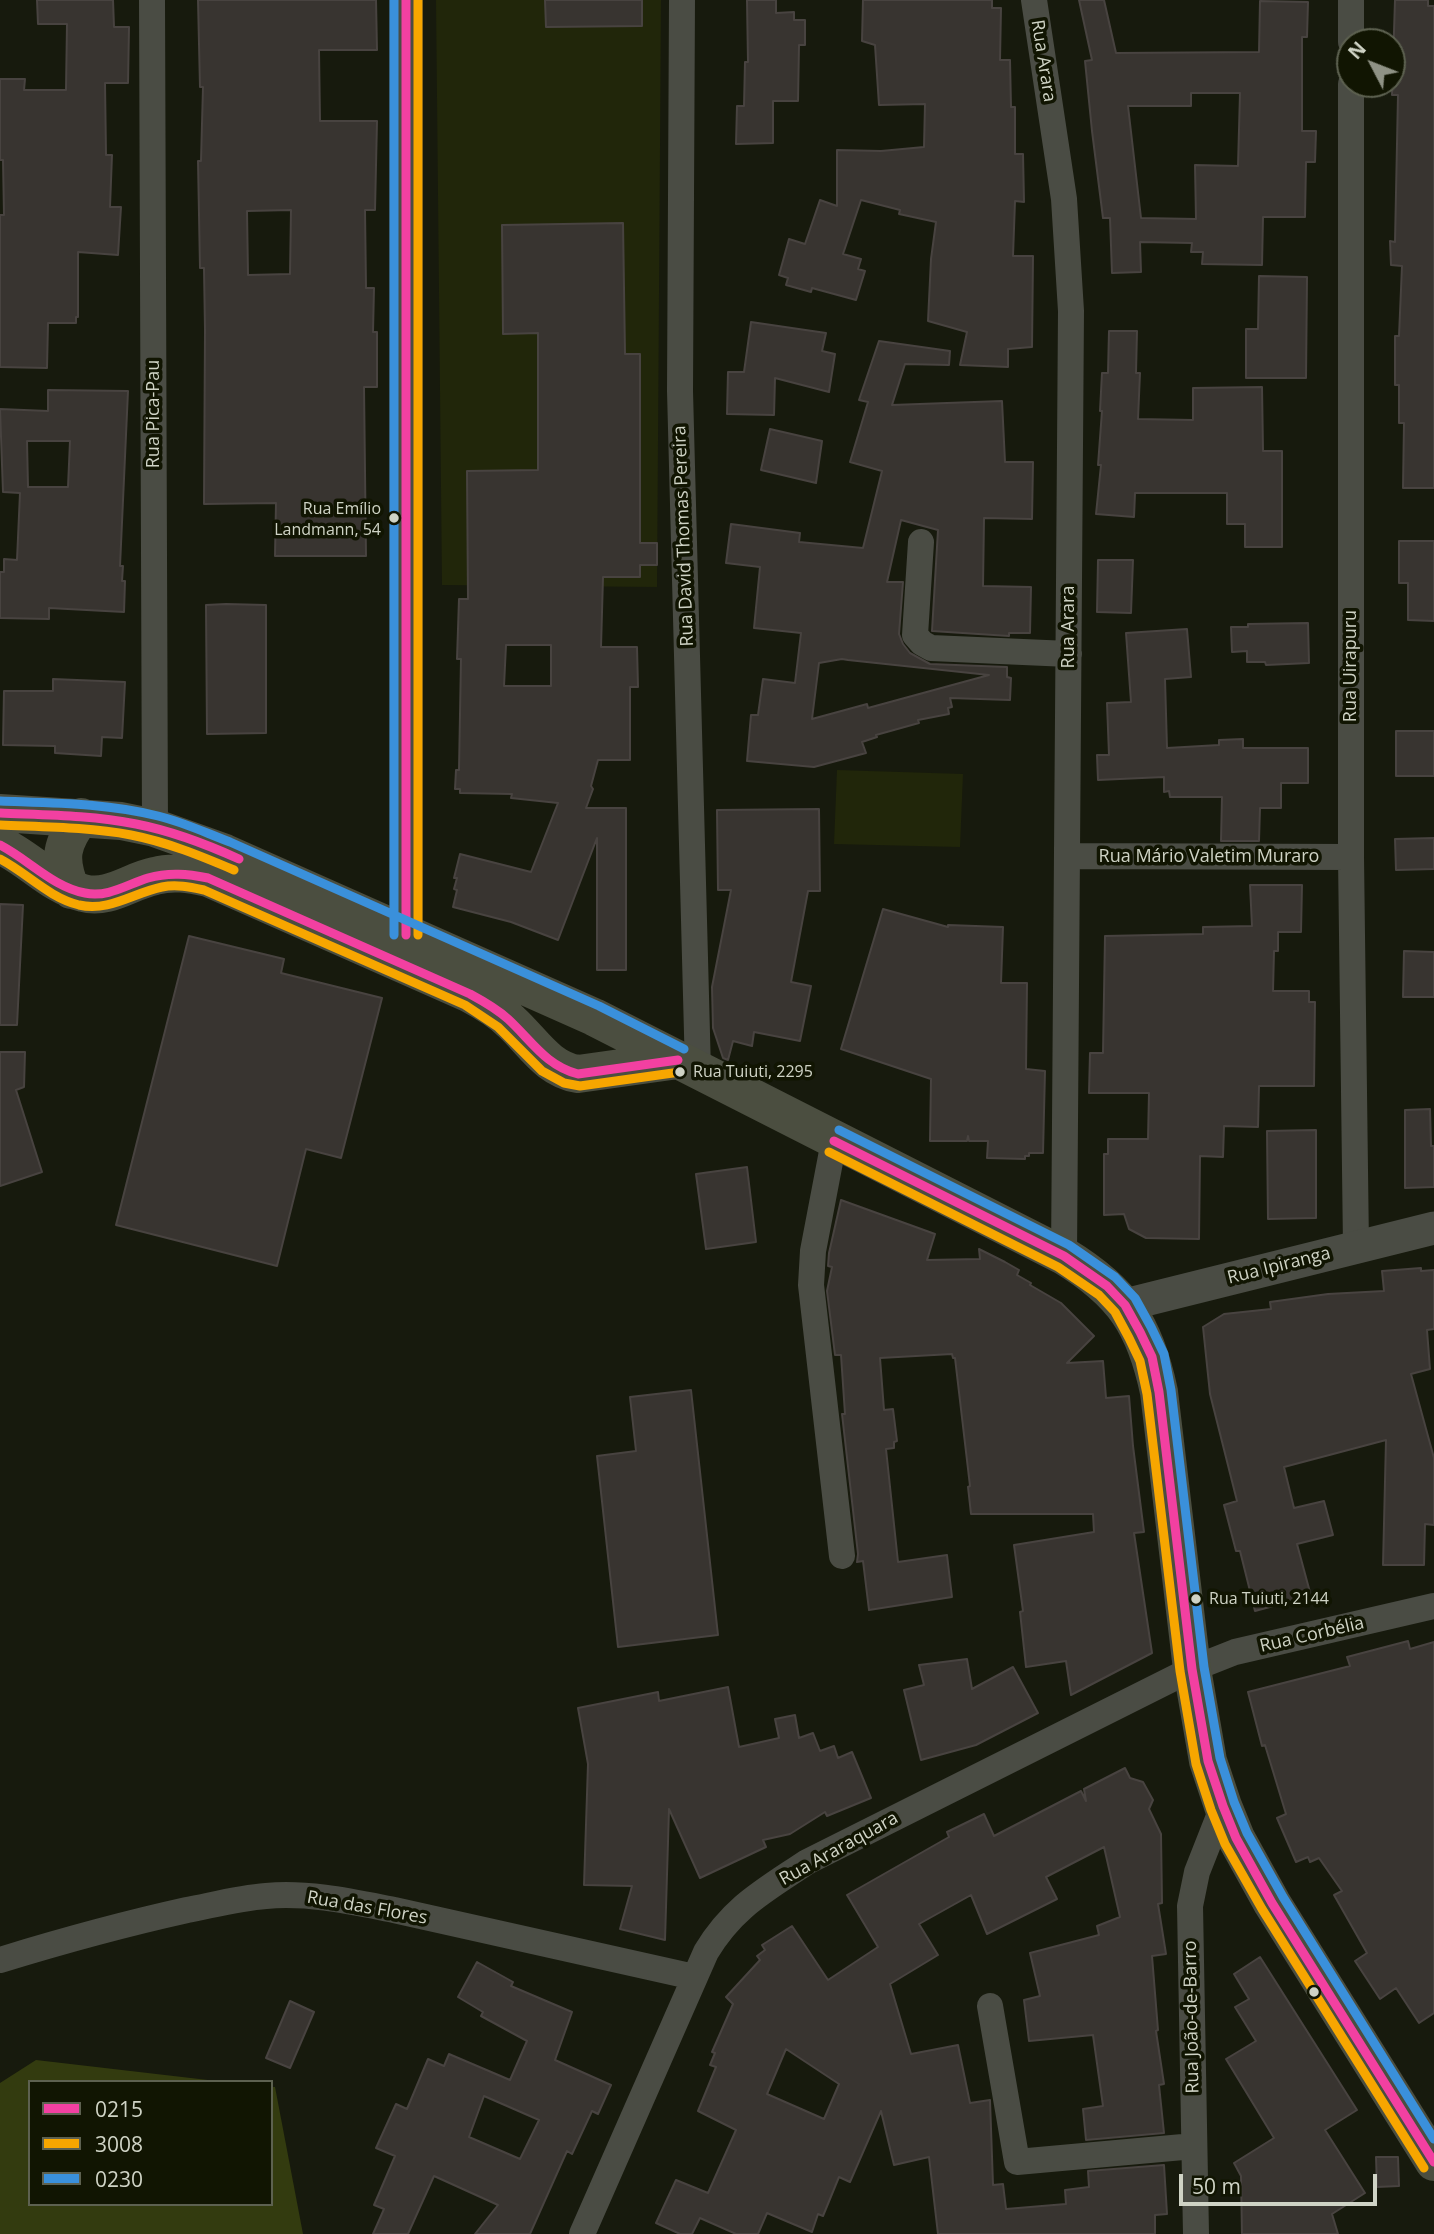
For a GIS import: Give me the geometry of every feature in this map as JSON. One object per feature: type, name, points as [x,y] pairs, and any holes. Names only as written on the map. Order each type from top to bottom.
[{"type":"main road","points":[[0,813],[121,821],[155,828],[225,853],[594,1017],[1064,1256],[1107,1286],[1125,1305],[1152,1357],[1159,1392],[1192,1669],[1209,1761],[1223,1806],[1236,1838],[1265,1892],[1434,2162]]},
{"type":"main road","points":[[71,890],[62,866],[62,855],[65,841],[81,817]]},
{"type":"main road","points":[[0,845],[31,862],[71,890],[86,894],[102,895],[156,875],[183,873],[208,878],[470,993],[509,1020],[550,1064],[564,1072],[578,1074],[688,1066]]},
{"type":"main road","points":[[578,1074],[588,1064],[595,1050],[598,1032],[594,1017]]},
{"type":"street","name":"Rua Pica-Pau","points":[[152,0],[155,828]]},
{"type":"street","points":[[406,0],[406,935]]},
{"type":"street","name":"Rua David Thomas Pereira","points":[[682,0],[680,391],[688,1066]]},
{"type":"street","name":"Rua Arara","points":[[1034,0],[1064,199],[1069,252],[1071,360],[1064,1256]]},
{"type":"street","points":[[1351,0],[1351,28]]},
{"type":"street","name":"Rua Uirapuru","points":[[1351,98],[1351,857],[1356,1247]]},
{"type":"street","points":[[920,542],[915,635],[922,643],[931,648],[1069,654]]},
{"type":"street","name":"Rua Mário Valetim Muraro","points":[[1067,856],[1351,857]]},
{"type":"street","points":[[834,1141],[813,1251],[811,1284],[842,1556]]},
{"type":"street","name":"Rua Ipiranga","points":[[1125,1305],[1434,1228]]},
{"type":"street","name":"Rua Corbélia","points":[[1192,1669],[1235,1653],[1434,1606]]},
{"type":"street","name":"Rua Araraquara","points":[[582,2234],[694,1977],[720,1929],[735,1913],[807,1863],[1192,1669]]},
{"type":"street","name":"Rua João-de-Barro","points":[[1196,2234],[1191,1906],[1197,1872],[1223,1806]]},
{"type":"street","name":"Rua das Flores","points":[[0,1960],[141,1920],[233,1901],[267,1896],[296,1896],[347,1901],[394,1910],[694,1977]]},
{"type":"street","points":[[990,2006],[1017,2162],[1194,2146]]},
{"type":"shaded area","points":[[436,0],[661,0],[657,587],[442,585]]},
{"type":"shaded area","points":[[837,770],[963,774],[960,847],[834,844]]},
{"type":"shaded area","points":[[36,2060],[208,2080],[28,2080],[28,2206],[273,2206],[275,2087],[303,2234],[0,2234],[0,2083]]},
{"type":"building","points":[[37,0],[113,0],[114,27],[129,27],[128,83],[105,83],[106,155],[112,155],[110,207],[121,207],[118,255],[78,252],[78,317],[76,323],[48,323],[47,368],[0,367],[0,215],[4,215],[3,160],[0,160],[0,79],[25,79],[24,90],[66,90],[67,24],[38,24]]},
{"type":"building","points":[[198,0],[376,0],[377,50],[319,50],[320,121],[377,121],[375,210],[365,210],[366,288],[374,288],[373,332],[377,332],[377,387],[364,387],[366,556],[275,556],[276,503],[204,504],[204,268],[200,268],[198,161],[201,161],[203,87],[200,87]],"holes":[[[291,210],[290,274],[248,275],[247,211]]]},
{"type":"building","points":[[545,0],[642,0],[642,26],[546,27]]},
{"type":"building","points":[[747,0],[776,0],[776,13],[794,12],[794,20],[805,20],[805,45],[799,45],[798,101],[773,101],[773,143],[736,144],[737,106],[744,106],[745,62],[748,62]]},
{"type":"building","points":[[863,0],[992,0],[992,8],[1001,8],[1000,60],[1010,60],[1011,107],[1015,107],[1015,154],[1023,154],[1024,202],[1015,201],[1013,256],[1033,256],[1032,347],[1008,349],[1008,367],[960,365],[967,332],[928,321],[936,222],[899,214],[900,210],[861,200],[843,254],[861,259],[858,269],[865,271],[856,300],[812,288],[811,292],[786,285],[788,278],[779,275],[789,239],[805,244],[820,200],[837,206],[837,150],[881,151],[924,147],[925,104],[879,105],[875,45],[862,41]]},
{"type":"building","points":[[1079,0],[1104,0],[1116,53],[1259,52],[1260,1],[1308,2],[1307,37],[1302,37],[1302,131],[1316,131],[1315,162],[1306,162],[1305,217],[1263,217],[1262,265],[1202,264],[1203,252],[1191,252],[1192,243],[1140,242],[1141,272],[1112,273],[1110,218],[1103,218],[1085,61],[1092,60]],"holes":[[[1191,93],[1240,93],[1238,166],[1195,165],[1196,219],[1141,218],[1128,106],[1191,106]]]},
{"type":"building","points":[[1395,0],[1428,0],[1428,6],[1434,6],[1434,488],[1403,488],[1404,423],[1399,423],[1399,385],[1395,385],[1395,336],[1399,336],[1402,266],[1391,265],[1390,241],[1395,242],[1398,98],[1406,98],[1406,28],[1394,28]]},
{"type":"building","points":[[623,223],[625,354],[640,354],[640,543],[657,543],[657,565],[640,565],[640,577],[603,577],[601,647],[637,647],[638,687],[630,687],[630,760],[598,760],[591,786],[593,789],[586,808],[626,808],[626,970],[597,970],[597,838],[558,940],[511,922],[453,907],[457,890],[454,889],[457,878],[454,878],[460,854],[531,872],[558,803],[511,798],[512,794],[460,793],[460,789],[455,789],[456,770],[459,770],[459,599],[468,599],[467,471],[538,470],[538,333],[503,334],[502,225]],"holes":[[[506,645],[551,645],[551,686],[504,686]]]},
{"type":"building","points":[[1259,276],[1307,277],[1306,378],[1246,378],[1246,329],[1258,329]]},
{"type":"building","points":[[751,322],[826,333],[822,351],[835,354],[829,392],[775,378],[774,415],[727,414],[728,372],[744,372]]},
{"type":"building","points":[[1109,331],[1137,331],[1136,373],[1140,373],[1138,419],[1193,420],[1193,388],[1262,387],[1263,451],[1282,451],[1282,547],[1245,547],[1245,524],[1227,524],[1227,493],[1135,493],[1134,517],[1096,514],[1101,465],[1098,465],[1102,373],[1108,373]]},
{"type":"building","points":[[879,341],[950,351],[949,365],[905,364],[892,405],[1002,401],[1005,462],[1033,462],[1032,519],[984,518],[983,586],[1031,587],[1030,633],[1009,633],[1009,636],[932,631],[938,530],[901,520],[887,582],[903,582],[899,634],[910,653],[930,664],[1007,667],[1007,677],[1011,678],[1010,700],[950,698],[952,707],[948,708],[949,714],[918,720],[919,723],[876,735],[877,737],[862,742],[866,753],[814,767],[747,761],[751,715],[758,715],[763,679],[795,683],[801,633],[754,628],[760,567],[726,563],[731,524],[800,533],[799,542],[863,548],[882,471],[850,462],[868,402],[859,400]],"holes":[[[842,659],[989,675],[868,708],[867,704],[812,719],[819,663]]]},
{"type":"building","points":[[48,390],[128,391],[120,566],[123,566],[122,581],[125,581],[124,612],[49,608],[49,619],[0,618],[0,572],[4,572],[4,559],[17,560],[20,493],[3,492],[0,409],[48,411]],"holes":[[[27,441],[70,441],[68,487],[28,487]]]},
{"type":"building","points":[[770,429],[822,441],[816,483],[761,470]]},
{"type":"building","points":[[1399,541],[1434,541],[1434,621],[1408,620],[1408,583],[1399,583]]},
{"type":"building","points":[[1098,560],[1133,560],[1131,613],[1097,612]]},
{"type":"building","points":[[206,605],[266,605],[266,733],[207,734]]},
{"type":"building","points":[[1308,623],[1309,663],[1266,665],[1265,662],[1247,662],[1247,651],[1232,652],[1231,627],[1248,627],[1248,624]]},
{"type":"building","points":[[1187,629],[1191,677],[1165,679],[1167,748],[1219,745],[1219,740],[1243,739],[1243,748],[1308,748],[1308,783],[1281,783],[1281,808],[1260,808],[1259,841],[1221,841],[1222,797],[1170,797],[1169,791],[1164,792],[1164,777],[1098,780],[1097,755],[1109,755],[1107,703],[1131,702],[1126,633]]},
{"type":"building","points":[[53,679],[125,682],[122,738],[102,737],[101,756],[55,753],[55,746],[3,745],[4,691],[53,691]]},
{"type":"building","points":[[1396,731],[1434,731],[1434,776],[1396,776]]},
{"type":"building","points":[[819,809],[820,891],[808,891],[791,982],[811,986],[800,1041],[754,1032],[752,1046],[733,1041],[728,1060],[723,1058],[713,1028],[712,987],[731,890],[718,890],[717,810]]},
{"type":"building","points":[[1434,838],[1434,869],[1396,870],[1395,839]]},
{"type":"building","points":[[1250,885],[1302,885],[1301,932],[1278,932],[1278,951],[1274,951],[1273,991],[1309,991],[1309,1002],[1315,1002],[1314,1086],[1259,1086],[1258,1127],[1224,1126],[1223,1157],[1200,1156],[1199,1239],[1146,1238],[1129,1229],[1124,1214],[1104,1215],[1104,1154],[1108,1154],[1108,1139],[1148,1139],[1149,1093],[1089,1093],[1090,1053],[1103,1053],[1105,936],[1203,934],[1203,927],[1252,926]]},
{"type":"building","points":[[0,904],[23,905],[17,1025],[0,1025]]},
{"type":"building","points":[[883,909],[948,927],[1003,927],[1001,983],[1027,983],[1026,1069],[1045,1071],[1043,1153],[1029,1153],[1025,1159],[987,1158],[988,1141],[969,1141],[968,1136],[967,1141],[930,1141],[931,1079],[841,1049]]},
{"type":"building","points":[[189,936],[284,959],[281,973],[382,998],[341,1158],[306,1149],[277,1266],[116,1225]]},
{"type":"building","points":[[1404,951],[1434,952],[1434,997],[1403,997]]},
{"type":"building","points":[[0,1052],[25,1052],[24,1087],[16,1090],[42,1172],[0,1186]]},
{"type":"building","points":[[1430,1109],[1434,1187],[1405,1188],[1405,1110]]},
{"type":"building","points":[[1316,1130],[1316,1218],[1268,1219],[1267,1131]]},
{"type":"building","points":[[747,1167],[756,1242],[706,1249],[696,1174]]},
{"type":"building","points":[[841,1200],[935,1234],[927,1260],[980,1259],[979,1249],[1005,1262],[1019,1270],[1017,1275],[1031,1283],[1030,1285],[1061,1303],[1094,1336],[1067,1363],[1103,1361],[1106,1398],[1129,1396],[1144,1532],[1134,1533],[1152,1653],[1071,1695],[1066,1661],[1026,1667],[1020,1612],[1023,1611],[1014,1545],[1094,1532],[1093,1514],[971,1514],[955,1358],[952,1354],[880,1358],[884,1410],[893,1409],[897,1441],[894,1442],[894,1448],[886,1449],[898,1562],[947,1555],[952,1597],[869,1610],[863,1561],[857,1562],[842,1414],[845,1414],[841,1355],[835,1355],[827,1291],[832,1267],[828,1266],[829,1253]]},
{"type":"building","points":[[1421,1268],[1421,1271],[1434,1270],[1434,1329],[1427,1330],[1430,1369],[1411,1374],[1434,1458],[1434,1525],[1425,1524],[1424,1565],[1383,1565],[1386,1440],[1284,1467],[1294,1508],[1324,1501],[1333,1535],[1297,1544],[1311,1596],[1255,1611],[1240,1551],[1236,1551],[1224,1505],[1237,1501],[1210,1394],[1203,1327],[1224,1314],[1271,1309],[1270,1302],[1328,1294],[1384,1291],[1382,1271]]},
{"type":"building","points":[[691,1390],[718,1635],[618,1647],[597,1456],[636,1451],[630,1397]]},
{"type":"building","points":[[1408,1641],[1410,1649],[1434,1642],[1434,2013],[1419,2023],[1396,1988],[1380,1999],[1355,1961],[1367,1953],[1334,1895],[1342,1891],[1319,1858],[1310,1862],[1308,1857],[1296,1862],[1277,1818],[1286,1814],[1265,1745],[1262,1746],[1248,1692],[1350,1666],[1347,1657]]},
{"type":"building","points":[[967,1659],[972,1689],[1013,1667],[1038,1713],[976,1745],[921,1760],[904,1690],[924,1685],[919,1665]]},
{"type":"building","points":[[728,1687],[739,1747],[779,1738],[775,1719],[795,1715],[799,1738],[813,1733],[820,1751],[834,1746],[838,1758],[852,1752],[871,1798],[827,1816],[825,1812],[790,1834],[763,1840],[766,1847],[700,1878],[669,1809],[665,1940],[620,1929],[632,1886],[584,1885],[588,1764],[578,1708],[658,1692],[659,1701]]},
{"type":"building","points":[[1125,1768],[1130,1778],[1143,1782],[1153,1800],[1149,1809],[1161,1834],[1162,1903],[1158,1904],[1166,1954],[1152,1956],[1156,2031],[1164,2084],[1159,2085],[1164,2133],[1086,2140],[1083,2109],[1103,2106],[1093,2035],[1029,2041],[1024,2000],[1040,1996],[1030,1953],[1099,1935],[1097,1926],[1120,1917],[1104,1847],[1046,1877],[1057,1899],[987,1934],[971,1895],[919,1924],[938,1955],[890,1984],[911,2054],[958,2045],[970,2103],[990,2100],[993,2185],[1003,2184],[1006,2209],[1066,2204],[1065,2190],[1089,2187],[1088,2171],[1164,2165],[1167,2214],[1155,2215],[1155,2234],[938,2234],[929,2157],[894,2165],[881,2111],[850,2182],[839,2177],[823,2216],[818,2214],[812,2232],[767,2213],[758,2234],[736,2234],[700,2218],[692,2234],[680,2234],[656,2223],[676,2180],[708,2193],[736,2130],[698,2111],[716,2067],[710,2065],[715,2053],[712,2052],[733,2004],[726,1997],[760,1960],[757,1956],[765,1950],[762,1945],[792,1926],[828,1980],[878,1947],[847,1895],[949,1837],[947,1832],[984,1814],[994,1836],[1081,1791],[1086,1801],[1084,1789]],"holes":[[[786,2049],[839,2084],[824,2119],[767,2094]]]},
{"type":"building","points":[[1260,1957],[1357,2110],[1325,2130],[1365,2193],[1332,2214],[1338,2234],[1242,2234],[1241,2176],[1234,2163],[1274,2138],[1226,2059],[1256,2041],[1235,2007],[1249,1999],[1234,1974]]},
{"type":"building","points":[[477,1962],[513,1982],[511,1986],[572,2012],[555,2060],[611,2085],[598,2114],[592,2111],[572,2154],[567,2151],[530,2234],[475,2234],[498,2205],[434,2176],[408,2234],[373,2234],[384,2209],[374,2205],[395,2156],[376,2148],[396,2104],[407,2109],[428,2059],[444,2066],[449,2054],[510,2080],[527,2041],[481,2016],[483,2012],[458,1997]],"holes":[[[484,2096],[539,2120],[520,2159],[469,2137]]]},
{"type":"building","points":[[290,2001],[314,2012],[290,2068],[266,2058]]},
{"type":"building","points":[[1376,2157],[1398,2157],[1399,2186],[1377,2187]]},
{"type":"transit line","name":"0230","points":[[394,0],[394,935]]},
{"type":"transit line","name":"0215","points":[[406,0],[406,935]]},
{"type":"transit line","name":"3008","points":[[418,0],[418,935]]},
{"type":"transit line","name":"0230","points":[[0,801],[119,808],[185,824],[599,1006],[684,1049]]},
{"type":"transit line","name":"0215","points":[[0,813],[85,817],[136,824],[189,838],[239,859]]},
{"type":"transit line","name":"3008","points":[[0,825],[82,829],[131,835],[171,845],[234,870]]},
{"type":"transit line","name":"0215","points":[[0,845],[62,885],[85,893],[102,894],[163,875],[208,878],[470,994],[504,1015],[548,1059],[578,1074],[678,1060]]},
{"type":"transit line","name":"3008","points":[[0,859],[48,891],[79,905],[111,904],[167,886],[204,890],[465,1005],[498,1027],[542,1071],[564,1083],[580,1086],[680,1072]]},
{"type":"transit line","name":"0230","points":[[839,1130],[1069,1245],[1115,1277],[1135,1298],[1164,1354],[1171,1390],[1204,1667],[1220,1758],[1234,1802],[1247,1833],[1283,1897],[1434,2139]]},
{"type":"transit line","name":"0215","points":[[834,1141],[1064,1256],[1107,1286],[1125,1305],[1152,1357],[1159,1392],[1192,1669],[1208,1761],[1223,1806],[1236,1838],[1272,1903],[1434,2162]]},
{"type":"transit line","name":"3008","points":[[829,1152],[1058,1267],[1099,1295],[1115,1312],[1140,1361],[1147,1394],[1180,1671],[1196,1764],[1211,1810],[1225,1844],[1262,1909],[1424,2168]]},
{"type":"place","name":"Rua Emílio Landmann, 54","points":[[394,518]]},
{"type":"place","name":"Rua Tuiuti, 2295","points":[[680,1072]]},
{"type":"place","name":"Rua Tuiuti, 2144","points":[[1196,1599]]}]
